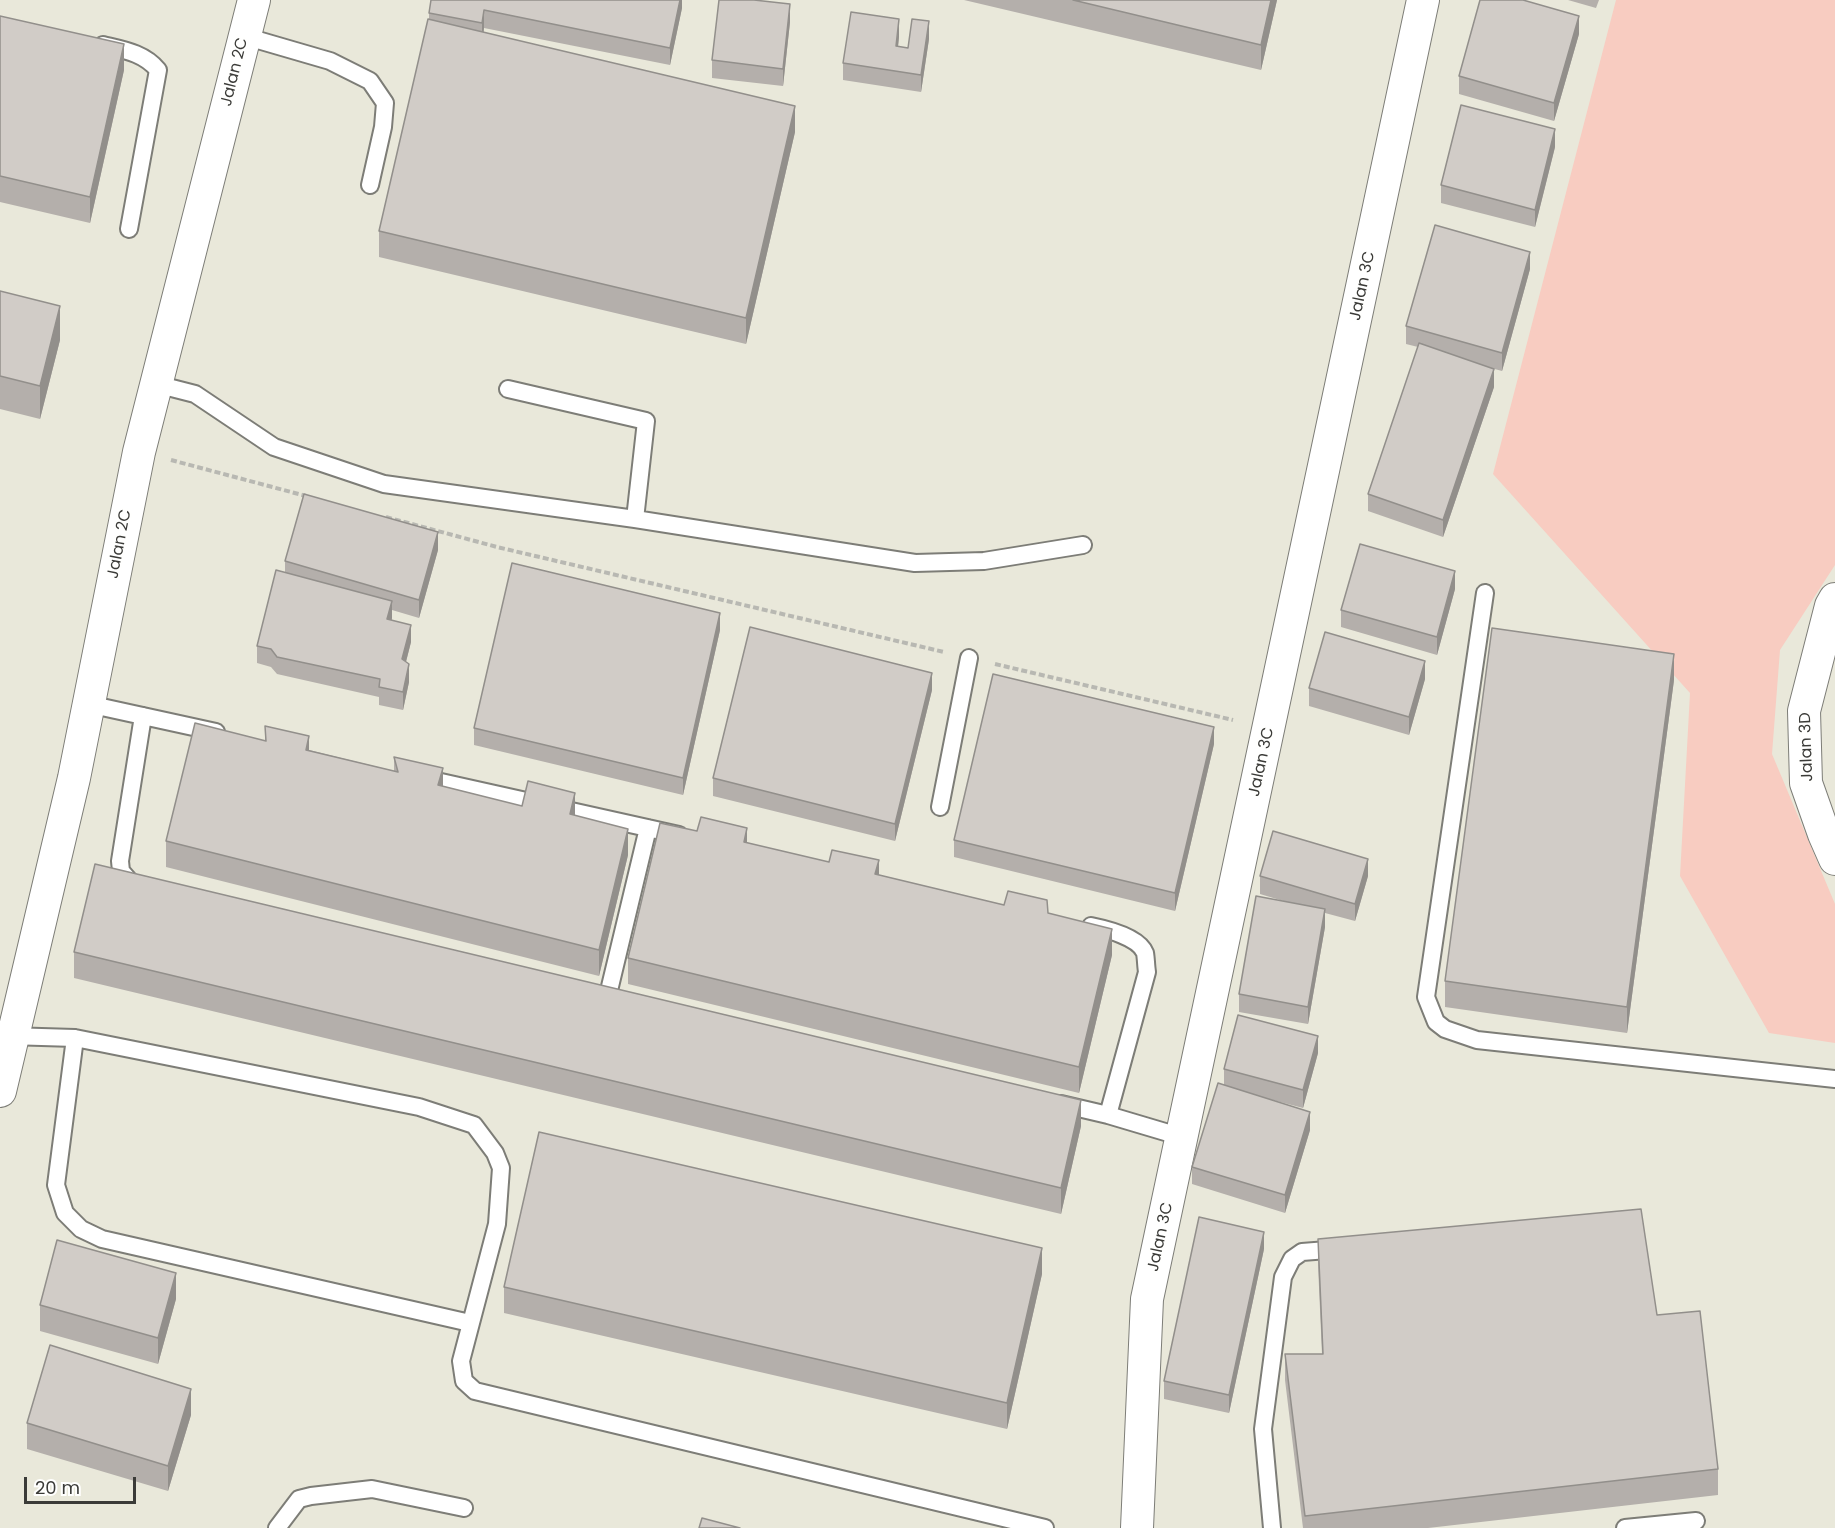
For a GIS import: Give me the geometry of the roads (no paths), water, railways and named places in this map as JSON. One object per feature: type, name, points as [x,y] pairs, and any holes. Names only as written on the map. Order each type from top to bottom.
[{"type":"street","name":"Jalan 2C","points":[[0,1091],[6,1036],[74,778],[139,452],[254,0]]},
{"type":"street","name":"Jalan 3C","points":[[1137,1528],[1148,1299],[1423,0]]},
{"type":"street","name":"Jalan 3D","points":[[1835,599],[1831,606],[1804,711],[1806,783],[1835,859]]},
{"type":"lane","points":[[244,36],[330,61],[370,81],[385,103],[383,127],[370,185]]},
{"type":"lane","points":[[88,42],[132,52],[150,60],[158,70],[129,229]]},
{"type":"lane","points":[[156,384],[195,394],[274,447],[384,484],[635,519],[915,563],[984,561],[1083,545]]},
{"type":"lane","points":[[508,389],[646,421],[635,519]]},
{"type":"lane","points":[[1485,593],[1426,998],[1436,1022],[1445,1029],[1477,1040],[1835,1079]]},
{"type":"lane","points":[[940,807],[969,658]]},
{"type":"lane","points":[[88,704],[235,737]]},
{"type":"lane","points":[[143,716],[120,861],[121,871],[134,887],[146,890]]},
{"type":"lane","points":[[407,775],[695,838]]},
{"type":"lane","points":[[607,999],[648,828]]},
{"type":"lane","points":[[1069,921],[1104,929],[1136,942],[1144,952],[1147,972],[1108,1115]]},
{"type":"lane","points":[[6,1036],[75,1038],[419,1107],[474,1125],[495,1153],[501,1168],[497,1224],[461,1361],[464,1381],[475,1392],[1045,1528]]},
{"type":"lane","points":[[75,1038],[56,1185],[65,1214],[81,1229],[102,1239],[470,1323]]},
{"type":"lane","points":[[1050,1102],[1108,1115],[1182,1137]]},
{"type":"lane","points":[[1272,1528],[1263,1429],[1283,1277],[1292,1259],[1302,1252],[1362,1246]]},
{"type":"lane","points":[[277,1528],[299,1500],[311,1496],[372,1489],[464,1508]]},
{"type":"lane","points":[[1625,1528],[1696,1521]]}]
